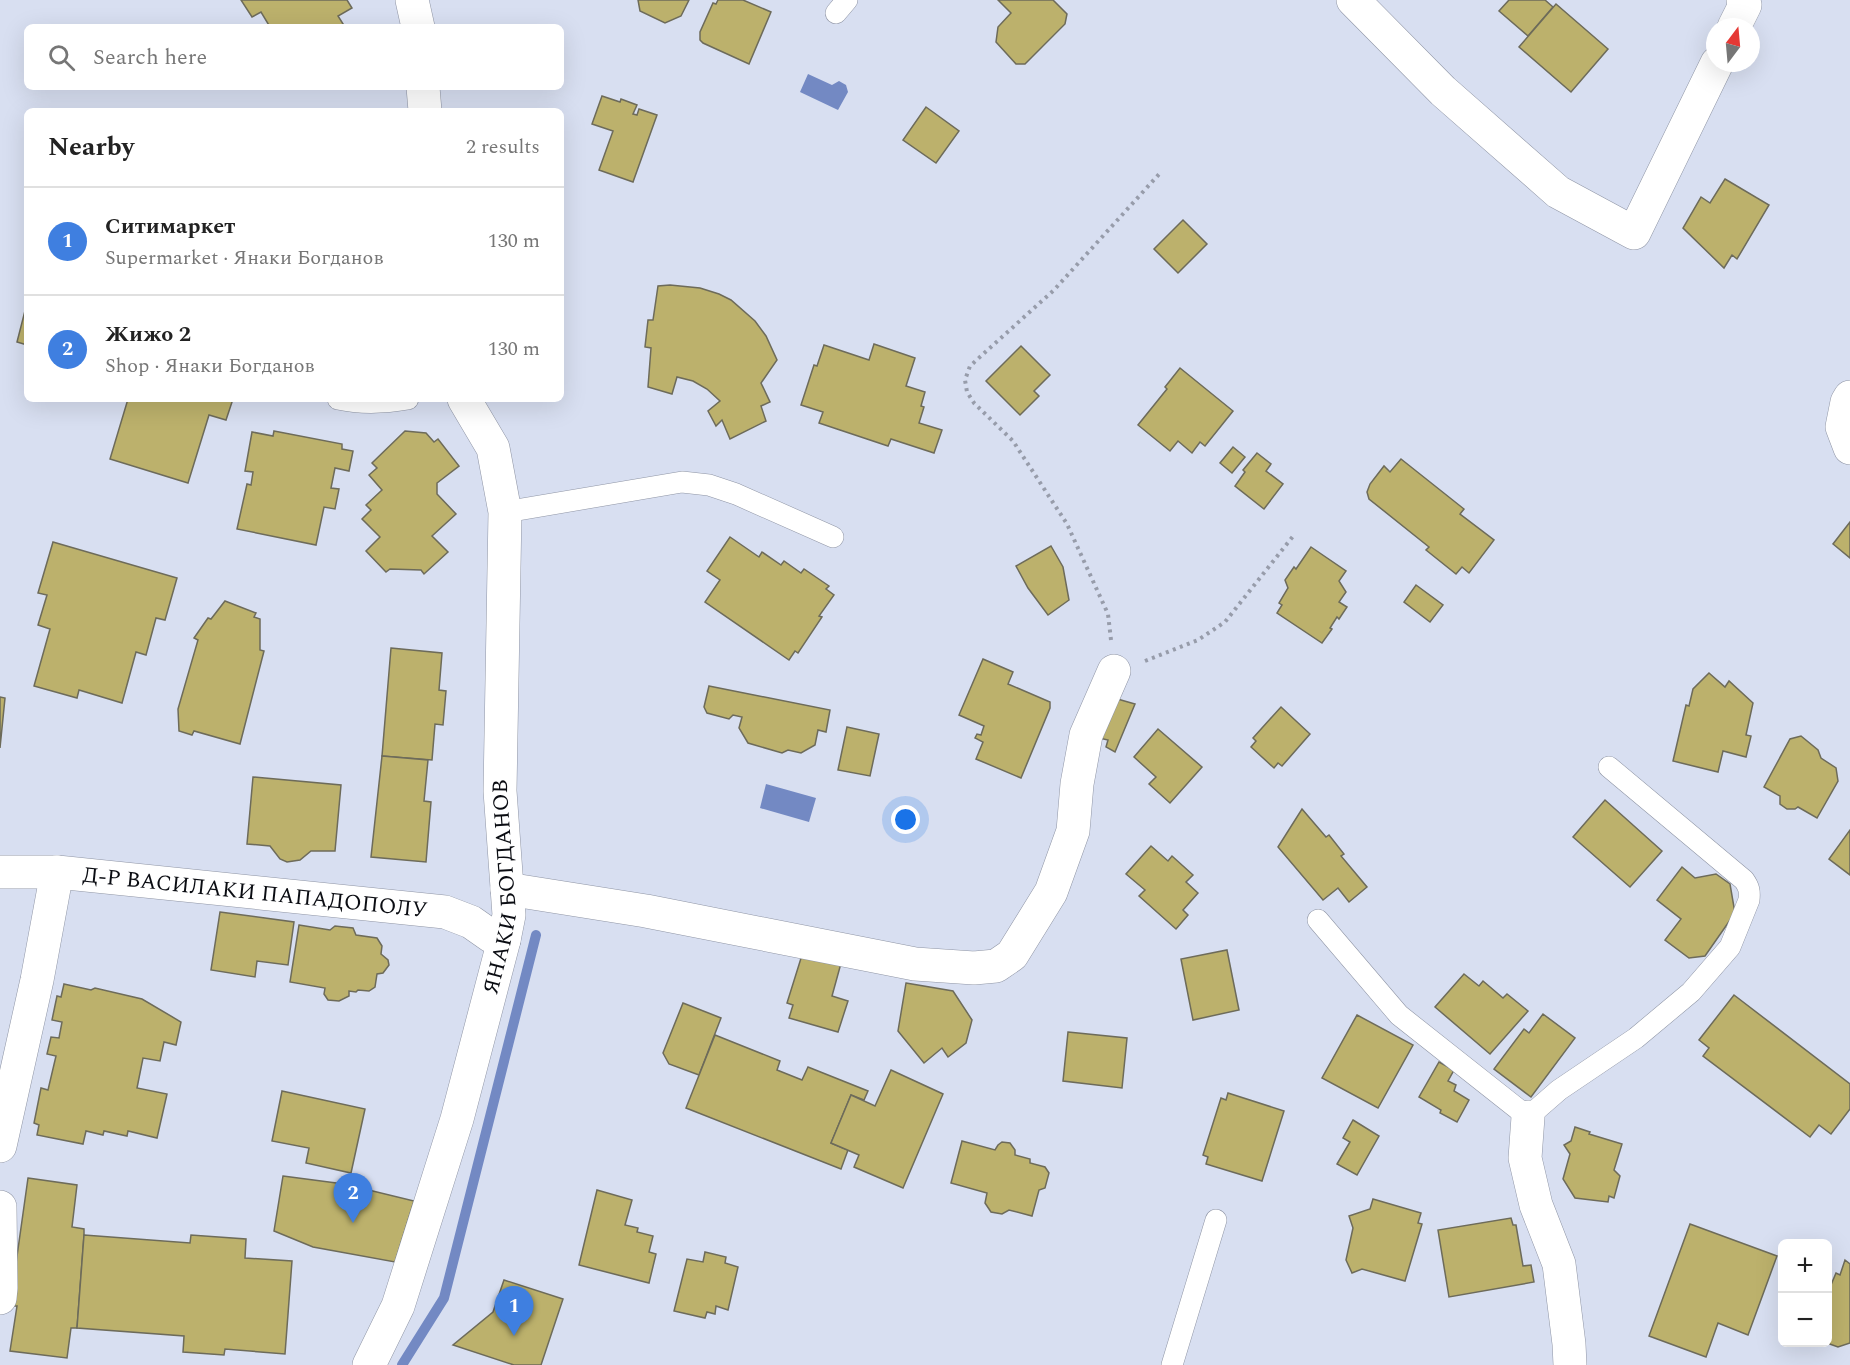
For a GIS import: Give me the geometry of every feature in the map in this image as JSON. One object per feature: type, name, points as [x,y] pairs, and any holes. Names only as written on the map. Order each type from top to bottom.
[{"type":"street","points":[[412,0],[417,24]]},
{"type":"street","points":[[1353,0],[1443,91],[1558,192],[1634,233],[1713,72]]},
{"type":"street","points":[[423,90],[425,108]]},
{"type":"street","points":[[1850,397],[1842,427],[1850,448]]},
{"type":"street","name":"ЯНАКИ БОГДАНОВ","points":[[369,1365],[398,1306],[450,1141],[509,915],[500,791],[505,512],[493,448],[466,402]]},
{"type":"street","points":[[507,889],[646,911],[915,964],[974,968],[996,966],[1012,955],[1051,892],[1072,831],[1077,784],[1086,735],[1114,671]]},
{"type":"street","name":"Д-Р ВАСИЛАКИ ПАПАДОПОЛУ","points":[[0,872],[57,872],[445,912],[471,922],[490,936],[504,940]]},
{"type":"street","points":[[0,1146],[37,980],[57,872]]},
{"type":"street","points":[[1528,1118],[1525,1158],[1536,1205],[1559,1264],[1570,1365]]},
{"type":"street","points":[[0,1207],[0,1298]]},
{"type":"lane","points":[[354,402],[392,402]]},
{"type":"lane","points":[[505,512],[682,482],[709,485],[736,494],[833,537]]},
{"type":"lane","points":[[1318,920],[1399,1015],[1528,1118],[1559,1090],[1636,1038],[1690,992],[1730,947],[1749,900],[1750,893],[1744,880],[1609,767]]},
{"type":"lane","points":[[1172,1365],[1216,1220]]},
{"type":"path","points":[[1161,172],[1054,290],[970,366],[965,380],[967,392],[974,403],[1013,441],[1067,524],[1108,614],[1114,671],[1198,640],[1225,622],[1294,535]]},
{"type":"water","points":[[808,74],[832,85],[839,81],[846,85],[848,92],[838,110],[800,92]]},
{"type":"water","points":[[766,784],[816,798],[809,822],[760,808]]},
{"type":"building","points":[[241,0],[347,0],[352,8],[338,16],[343,24],[268,24],[261,12],[252,17]]},
{"type":"building","points":[[638,0],[689,0],[681,16],[665,23],[640,11]]},
{"type":"building","points":[[718,0],[743,0],[771,12],[749,64],[700,40],[700,32],[713,3],[716,4]]},
{"type":"building","points":[[998,0],[1053,0],[1067,14],[1065,24],[1025,64],[1016,64],[996,42],[998,27],[1011,13]]},
{"type":"building","points":[[1509,0],[1545,0],[1553,7],[1528,36],[1499,11]]},
{"type":"building","points":[[1556,4],[1608,49],[1571,92],[1519,47]]},
{"type":"building","points":[[602,96],[620,102],[621,99],[637,105],[633,114],[637,115],[639,109],[657,115],[633,182],[599,170],[613,131],[592,124]]},
{"type":"building","points":[[926,107],[959,131],[936,163],[903,140]]},
{"type":"building","points":[[1725,179],[1769,205],[1737,259],[1732,255],[1724,268],[1683,228],[1701,197],[1710,203]]},
{"type":"building","points":[[1183,220],[1207,244],[1178,273],[1154,249]]},
{"type":"building","points":[[658,286],[700,288],[731,300],[755,321],[766,336],[777,360],[761,383],[770,402],[761,406],[766,421],[730,439],[722,420],[716,426],[708,411],[720,401],[707,389],[693,381],[677,377],[672,394],[648,387],[651,348],[645,347],[648,320],[653,320]]},
{"type":"building","points":[[24,315],[24,344],[17,342]]},
{"type":"building","points":[[874,344],[915,358],[906,386],[925,392],[921,406],[924,407],[919,423],[942,430],[934,453],[891,439],[888,446],[819,423],[823,412],[801,405],[814,365],[817,366],[824,345],[869,360]]},
{"type":"building","points":[[1021,346],[1050,375],[1034,391],[1039,396],[1020,415],[986,381]]},
{"type":"building","points":[[1180,368],[1233,411],[1205,446],[1200,442],[1192,453],[1178,441],[1170,451],[1138,425],[1167,389],[1165,387]]},
{"type":"building","points":[[127,402],[232,402],[226,420],[209,415],[188,483],[110,459]]},
{"type":"building","points":[[274,431],[342,444],[342,449],[353,451],[349,471],[335,468],[331,488],[339,489],[335,509],[324,507],[316,545],[237,529],[247,484],[251,485],[253,472],[245,471],[252,432],[273,436]]},
{"type":"building","points":[[405,431],[426,433],[434,442],[438,439],[459,466],[437,483],[437,494],[456,514],[432,536],[448,552],[424,574],[421,570],[390,569],[386,572],[366,551],[380,537],[362,519],[371,510],[366,505],[382,490],[369,475],[377,468],[372,463]]},
{"type":"building","points":[[1233,447],[1245,457],[1232,473],[1220,463]]},
{"type":"building","points":[[1257,453],[1271,464],[1266,471],[1283,484],[1264,509],[1235,486],[1245,472],[1243,470]]},
{"type":"building","points":[[1401,459],[1464,509],[1460,514],[1494,540],[1469,573],[1462,567],[1456,574],[1426,550],[1429,547],[1369,499],[1367,492],[1370,484],[1384,466],[1390,472]]},
{"type":"building","points":[[1850,522],[1850,558],[1833,544]]},
{"type":"building","points":[[730,537],[759,557],[762,552],[781,565],[784,561],[801,573],[804,569],[829,586],[826,589],[834,595],[798,653],[795,651],[789,660],[705,602],[720,580],[707,571]]},
{"type":"building","points":[[53,542],[177,578],[165,620],[156,618],[146,655],[136,652],[122,703],[79,690],[77,698],[34,686],[50,629],[38,625],[47,595],[38,593]]},
{"type":"building","points":[[1051,546],[1063,567],[1069,600],[1048,615],[1028,588],[1016,566]]},
{"type":"building","points":[[1311,547],[1346,571],[1339,581],[1346,592],[1339,602],[1347,607],[1339,619],[1337,617],[1322,643],[1277,613],[1282,605],[1279,603],[1288,588],[1285,580],[1294,567],[1296,569]]},
{"type":"building","points":[[1416,585],[1443,605],[1430,622],[1404,602]]},
{"type":"building","points":[[225,601],[256,613],[254,617],[260,619],[260,650],[264,651],[240,744],[194,731],[192,735],[179,731],[178,709],[198,640],[194,638],[208,618],[211,619]]},
{"type":"building","points":[[391,648],[442,653],[439,690],[446,691],[443,725],[435,724],[432,760],[382,756]]},
{"type":"building","points":[[983,659],[1013,672],[1008,684],[1050,702],[1050,708],[1021,778],[976,759],[983,742],[975,738],[977,734],[981,735],[984,726],[959,715]]},
{"type":"building","points":[[1709,673],[1725,687],[1729,681],[1753,703],[1746,735],[1751,736],[1746,757],[1723,751],[1718,772],[1673,761],[1686,705],[1689,706],[1693,689]]},
{"type":"building","points":[[709,686],[830,710],[826,732],[818,730],[815,745],[801,753],[788,750],[782,753],[748,743],[739,728],[742,717],[733,715],[729,719],[707,713],[704,707]]},
{"type":"building","points":[[0,697],[5,698],[0,748]]},
{"type":"building","points":[[1114,698],[1135,704],[1115,752],[1106,747],[1108,740],[1095,737]]},
{"type":"building","points":[[1281,707],[1310,734],[1282,766],[1278,763],[1274,768],[1251,747],[1256,741],[1253,738]]},
{"type":"building","points":[[847,727],[879,734],[870,776],[838,770]]},
{"type":"building","points":[[1158,729],[1202,767],[1170,803],[1149,784],[1156,777],[1134,757]]},
{"type":"building","points":[[1801,736],[1818,750],[1821,758],[1836,768],[1838,781],[1817,818],[1798,807],[1787,809],[1780,804],[1780,796],[1764,787],[1790,739]]},
{"type":"building","points":[[382,756],[428,760],[424,801],[431,802],[426,862],[371,857]]},
{"type":"building","points":[[253,777],[341,785],[335,851],[311,851],[300,860],[287,862],[280,859],[270,846],[247,844]]},
{"type":"building","points":[[1605,800],[1662,851],[1630,887],[1573,837]]},
{"type":"building","points":[[1302,809],[1326,837],[1329,835],[1344,854],[1341,856],[1367,887],[1349,902],[1338,888],[1323,900],[1278,847]]},
{"type":"building","points":[[1850,830],[1850,875],[1829,859]]},
{"type":"building","points":[[1151,846],[1168,861],[1172,856],[1193,875],[1186,882],[1198,893],[1183,910],[1188,915],[1176,929],[1139,896],[1145,890],[1126,874]]},
{"type":"building","points":[[1682,867],[1695,878],[1716,874],[1730,884],[1735,913],[1705,956],[1689,958],[1665,940],[1681,919],[1657,900]]},
{"type":"building","points":[[220,912],[294,922],[288,965],[257,961],[255,977],[211,970]]},
{"type":"building","points":[[299,925],[330,930],[335,926],[353,928],[356,935],[377,938],[382,946],[381,954],[388,960],[389,965],[383,973],[377,974],[375,987],[369,991],[349,991],[349,996],[339,1001],[328,1000],[324,994],[325,988],[290,982]]},
{"type":"building","points":[[1227,950],[1239,1010],[1193,1020],[1181,959]]},
{"type":"building","points":[[802,955],[843,956],[832,996],[848,1001],[838,1032],[789,1018],[793,1005],[787,1003]]},
{"type":"building","points":[[1464,974],[1479,986],[1483,981],[1503,998],[1507,994],[1528,1011],[1490,1054],[1435,1007]]},
{"type":"building","points":[[906,983],[953,991],[972,1020],[966,1043],[948,1057],[942,1048],[924,1063],[898,1031]]},
{"type":"building","points":[[64,984],[91,990],[95,988],[142,999],[181,1022],[176,1045],[164,1042],[160,1061],[143,1058],[137,1088],[167,1094],[157,1138],[128,1131],[127,1136],[104,1131],[103,1135],[86,1131],[83,1144],[37,1135],[39,1125],[34,1123],[41,1088],[48,1090],[56,1056],[47,1054],[51,1037],[59,1038],[62,1022],[52,1020],[57,996],[61,997]]},
{"type":"building","points":[[1734,995],[1850,1084],[1850,1109],[1831,1134],[1819,1125],[1810,1137],[1703,1056],[1709,1048],[1699,1040]]},
{"type":"building","points":[[683,1003],[721,1018],[699,1075],[669,1064],[663,1053]]},
{"type":"building","points":[[1543,1014],[1575,1038],[1531,1097],[1494,1069],[1524,1029],[1529,1033]]},
{"type":"building","points":[[1357,1015],[1413,1045],[1378,1108],[1322,1078]]},
{"type":"building","points":[[1068,1032],[1127,1038],[1122,1088],[1063,1081]]},
{"type":"building","points":[[715,1035],[780,1061],[777,1070],[802,1080],[808,1067],[868,1091],[864,1100],[851,1095],[831,1143],[848,1150],[841,1169],[686,1108]]},
{"type":"building","points":[[1439,1062],[1454,1070],[1448,1081],[1456,1085],[1454,1091],[1469,1100],[1457,1122],[1440,1113],[1441,1110],[1419,1097]]},
{"type":"building","points":[[891,1070],[943,1094],[903,1188],[854,1167],[859,1155],[831,1143],[851,1095],[875,1106]]},
{"type":"building","points":[[282,1091],[365,1109],[351,1173],[306,1163],[309,1148],[272,1141]]},
{"type":"building","points":[[1228,1093],[1284,1111],[1262,1181],[1206,1164],[1208,1157],[1203,1155],[1221,1098],[1226,1100]]},
{"type":"building","points":[[1353,1120],[1379,1136],[1357,1175],[1337,1164],[1350,1142],[1343,1138]]},
{"type":"building","points":[[1575,1127],[1590,1132],[1589,1134],[1622,1144],[1614,1170],[1620,1176],[1614,1198],[1609,1196],[1608,1202],[1575,1198],[1563,1179],[1570,1154],[1564,1145],[1571,1141]]},
{"type":"building","points":[[962,1141],[995,1150],[1002,1142],[1010,1143],[1015,1150],[1015,1155],[1030,1159],[1030,1163],[1045,1167],[1049,1173],[1045,1188],[1039,1190],[1032,1216],[1009,1210],[1002,1214],[991,1212],[985,1203],[987,1193],[951,1183]]},
{"type":"building","points":[[283,1176],[344,1184],[414,1201],[395,1262],[313,1247],[274,1231]]},
{"type":"building","points":[[28,1178],[77,1185],[72,1227],[84,1229],[84,1235],[77,1328],[71,1328],[67,1358],[10,1351],[17,1306],[10,1306]]},
{"type":"building","points":[[597,1190],[632,1200],[625,1225],[638,1228],[637,1232],[653,1236],[649,1252],[656,1254],[649,1283],[579,1265]]},
{"type":"building","points":[[1373,1199],[1421,1213],[1418,1223],[1422,1224],[1405,1281],[1362,1269],[1352,1273],[1346,1260],[1353,1228],[1349,1216],[1370,1209]]},
{"type":"building","points":[[1511,1218],[1513,1225],[1516,1225],[1523,1266],[1531,1265],[1534,1282],[1449,1297],[1438,1230]]},
{"type":"building","points":[[1690,1224],[1777,1256],[1748,1335],[1718,1323],[1706,1357],[1649,1336]]},
{"type":"building","points":[[84,1235],[190,1243],[191,1235],[246,1239],[245,1258],[292,1261],[285,1354],[225,1349],[224,1355],[183,1352],[184,1336],[77,1328]]},
{"type":"building","points":[[705,1252],[726,1257],[725,1263],[738,1267],[728,1310],[716,1306],[715,1314],[707,1312],[705,1318],[674,1311],[687,1259],[703,1262]]},
{"type":"building","points":[[1845,1260],[1850,1264],[1850,1343],[1838,1347],[1832,1345],[1832,1282],[1836,1273],[1840,1275]]},
{"type":"building","points":[[504,1280],[563,1299],[541,1365],[514,1365],[453,1345],[493,1312]]},
{"type":"waterway","points":[[402,1365],[444,1298],[536,935]]},
{"type":"place","name":"Жижо 2","points":[[353,1223]]},
{"type":"place","name":"Ситимаркет","points":[[514,1336]]}]
